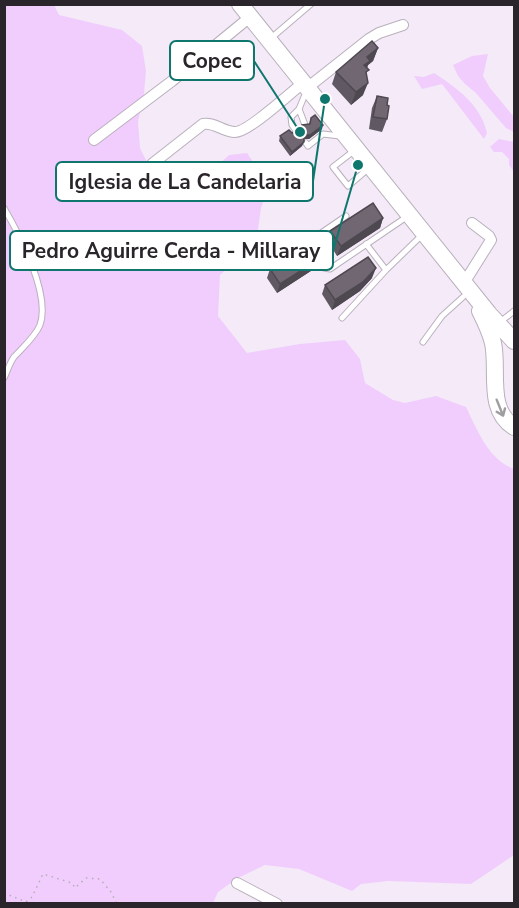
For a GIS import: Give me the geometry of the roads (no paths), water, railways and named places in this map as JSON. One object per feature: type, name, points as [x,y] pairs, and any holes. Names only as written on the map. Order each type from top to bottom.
[{"type":"highway","points":[[245,11],[439,251],[464,290],[484,334],[496,399],[506,420],[514,427]]},
{"type":"highway","points":[[464,290],[494,318],[514,341]]},
{"type":"highway","points":[[494,318],[514,353]]},
{"type":"street","points":[[94,140],[172,81],[245,11]]},
{"type":"street","points":[[152,164],[203,124],[214,124],[228,131],[241,131],[369,39],[403,25]]},
{"type":"street","points":[[464,290],[491,240],[472,223]]},
{"type":"street","points":[[237,883],[277,903]]},
{"type":"lane","points":[[269,40],[311,4]]},
{"type":"lane","points":[[297,132],[291,122],[291,117],[299,109],[305,85]]},
{"type":"lane","points":[[299,109],[305,125]]},
{"type":"lane","points":[[306,143],[308,147],[316,137],[323,135],[352,143],[333,167],[348,186],[371,166]]},
{"type":"lane","points":[[4,208],[17,230],[32,265],[39,287],[41,304],[40,324],[7,367],[4,378]]},
{"type":"lane","points":[[346,216],[309,243],[324,268],[330,269],[410,215]]},
{"type":"lane","points":[[342,318],[424,233]]},
{"type":"lane","points":[[366,244],[386,270]]},
{"type":"lane","points":[[423,342],[464,290]]},
{"type":"lane","points":[[494,318],[514,311]]},
{"type":"place","name":"Iglesia de La Candelaria","points":[[325,99]]},
{"type":"place","name":"Copec","points":[[300,132]]},
{"type":"place","name":"Pedro Aguirre Cerda - Millaray","points":[[358,165]]}]
